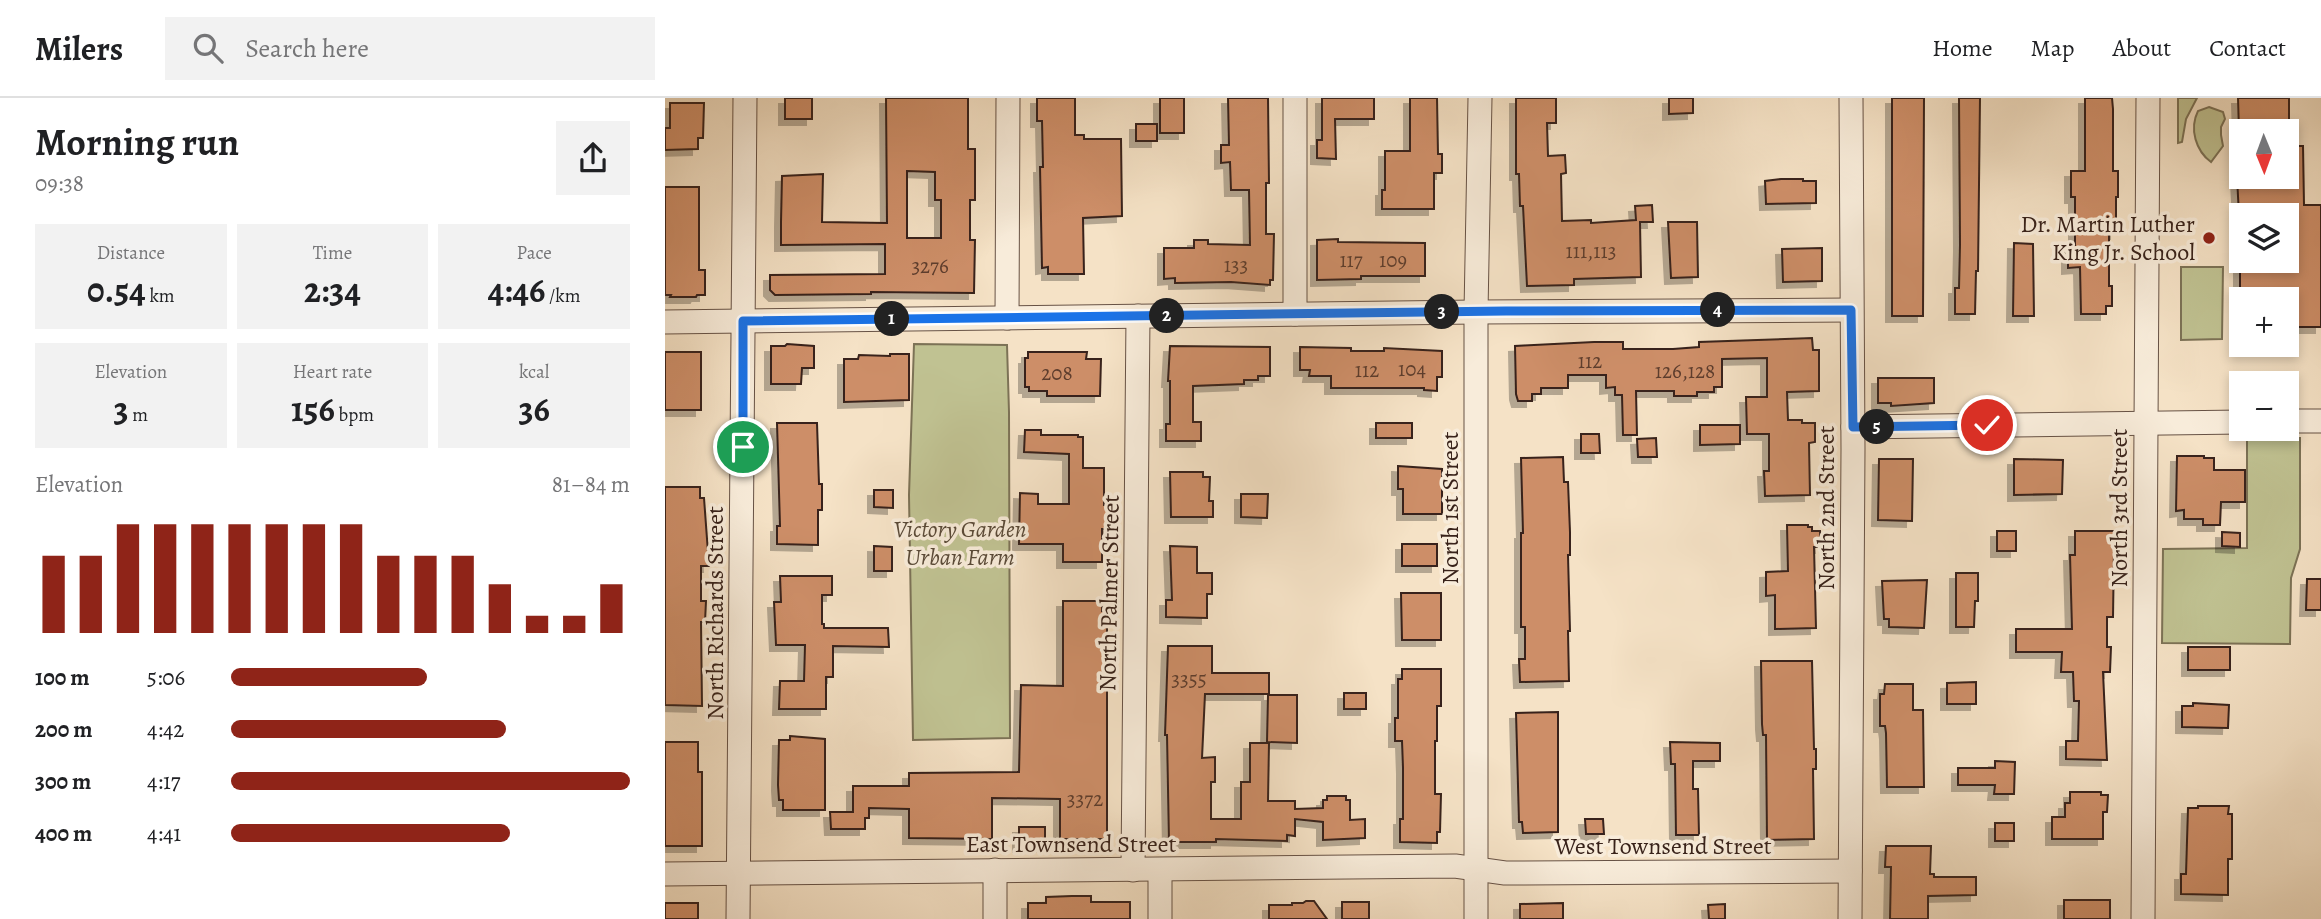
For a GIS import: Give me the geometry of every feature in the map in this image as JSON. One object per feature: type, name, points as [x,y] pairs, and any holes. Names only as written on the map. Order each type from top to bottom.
[{"type":"street","name":"North Richards Street","points":[[738,919],[745,98]]},
{"type":"street","points":[[1007,318],[1008,98]]},
{"type":"street","points":[[1295,98],[1295,314]]},
{"type":"street","name":"North 1st Street","points":[[1476,919],[1476,312],[1480,98]]},
{"type":"street","name":"North 2nd Street","points":[[1850,919],[1853,427],[1851,98]]},
{"type":"street","name":"North 3rd Street","points":[[2143,919],[2148,98]]},
{"type":"street","points":[[665,322],[1851,310]]},
{"type":"street","name":"North Palmer Street","points":[[1133,870],[1138,316]]},
{"type":"street","points":[[2299,421],[2321,421]]},
{"type":"street","points":[[1853,427],[2229,422]]},
{"type":"street","name":"East Townsend Street","points":[[665,874],[1455,866],[1476,870]]},
{"type":"street","points":[[995,870],[995,919]]},
{"type":"street","points":[[1160,870],[1160,919]]},
{"type":"street","name":"West Townsend Street","points":[[1476,870],[1505,873],[1850,871]]},
{"type":"green space","points":[[2178,98],[2197,98],[2186,119],[2182,142],[2178,143]]},
{"type":"green space","points":[[2209,107],[2223,112],[2225,119],[2221,127],[2223,146],[2211,162],[2201,152],[2194,132],[2198,111]]},
{"type":"green space","points":[[2181,267],[2223,267],[2222,339],[2181,340]]},
{"type":"green space","name":"Victory Garden Urban Farm","points":[[914,344],[1007,345],[1010,738],[913,740],[909,495]]},
{"type":"green space","points":[[2300,438],[2300,549],[2291,578],[2290,644],[2162,643],[2163,549],[2247,548],[2247,441],[2299,441]]},
{"type":"building","points":[[785,98],[812,98],[812,119],[785,119]]},
{"type":"building","points":[[886,98],[968,98],[968,149],[975,149],[975,200],[970,200],[970,240],[975,240],[974,293],[775,295],[770,290],[770,275],[885,274],[885,244],[781,245],[782,176],[823,174],[822,222],[887,223]],"holes":[[[907,171],[935,172],[935,200],[941,200],[941,238],[907,238]]]},
{"type":"building","points":[[1037,98],[1075,98],[1075,135],[1084,135],[1084,139],[1121,139],[1122,216],[1083,218],[1084,274],[1048,274],[1048,267],[1042,268],[1042,121],[1037,121]]},
{"type":"building","points":[[1160,98],[1184,98],[1184,133],[1160,133]]},
{"type":"building","points":[[1228,98],[1268,98],[1269,183],[1266,183],[1266,234],[1274,234],[1273,280],[1270,280],[1270,285],[1231,282],[1175,283],[1175,278],[1164,279],[1164,248],[1194,248],[1194,240],[1208,240],[1208,244],[1250,245],[1249,190],[1231,190],[1230,162],[1221,163],[1221,145],[1229,145]]},
{"type":"building","points":[[1322,98],[1374,98],[1374,119],[1335,119],[1336,159],[1317,158],[1317,140],[1322,140]]},
{"type":"building","points":[[1410,98],[1437,98],[1438,154],[1442,154],[1442,173],[1434,173],[1434,209],[1382,209],[1385,151],[1410,151]]},
{"type":"building","points":[[1516,98],[1556,98],[1556,123],[1547,123],[1548,156],[1565,155],[1566,173],[1561,174],[1562,221],[1591,220],[1591,223],[1636,220],[1635,206],[1652,205],[1653,222],[1640,222],[1641,277],[1574,279],[1574,285],[1527,286],[1523,206],[1520,206],[1519,174],[1516,174]]},
{"type":"building","points":[[1669,98],[1693,98],[1693,113],[1669,114]]},
{"type":"building","points":[[1892,98],[1924,98],[1923,316],[1892,316]]},
{"type":"building","points":[[1959,98],[1980,98],[1975,314],[1955,314],[1955,288],[1959,288],[1960,245]]},
{"type":"building","points":[[2085,98],[2112,98],[2113,171],[2118,171],[2118,197],[2116,233],[2109,233],[2109,286],[2112,286],[2112,306],[2106,306],[2106,314],[2081,314],[2080,267],[2068,268],[2068,245],[2075,245],[2075,197],[2071,197],[2071,171],[2085,171]]},
{"type":"building","points":[[2238,98],[2289,98],[2289,119],[2239,119]]},
{"type":"building","points":[[670,103],[704,103],[703,138],[698,138],[698,149],[665,150],[665,128],[670,128]]},
{"type":"building","points":[[1136,124],[1157,124],[1157,141],[1136,141]]},
{"type":"building","points":[[2299,146],[2303,146],[2304,205],[2321,205],[2321,327],[2299,327],[2299,287],[2240,287],[2240,273],[2299,273],[2299,203],[2238,203],[2238,189],[2299,189]]},
{"type":"building","points":[[1765,181],[1816,181],[1816,203],[1766,204]]},
{"type":"building","points":[[665,187],[699,187],[699,270],[705,270],[705,295],[665,295]]},
{"type":"building","points":[[1668,222],[1697,222],[1698,277],[1671,278]]},
{"type":"building","points":[[1338,239],[1338,242],[1425,243],[1425,276],[1361,276],[1361,279],[1317,280],[1317,240]]},
{"type":"building","points":[[2014,243],[2033,244],[2034,316],[2013,316]]},
{"type":"building","points":[[1822,248],[1822,281],[1783,282],[1782,249]]},
{"type":"building","points":[[1812,338],[1813,350],[1819,350],[1819,391],[1787,392],[1788,420],[1815,423],[1815,442],[1809,443],[1810,495],[1765,496],[1764,471],[1769,471],[1769,434],[1747,434],[1746,397],[1767,397],[1767,358],[1722,359],[1722,387],[1714,387],[1714,392],[1697,392],[1697,396],[1674,396],[1674,391],[1636,391],[1637,435],[1623,435],[1622,395],[1615,395],[1615,387],[1606,388],[1606,375],[1568,375],[1568,388],[1541,388],[1541,394],[1532,394],[1532,401],[1518,401],[1516,394],[1515,346],[1623,342],[1623,349],[1673,349],[1699,347],[1699,342]]},
{"type":"building","points":[[771,346],[814,346],[814,368],[802,368],[801,384],[771,384]]},
{"type":"building","points":[[1170,346],[1270,347],[1270,376],[1258,376],[1258,380],[1244,380],[1244,384],[1193,386],[1193,422],[1201,422],[1201,441],[1166,441],[1166,424],[1170,424]]},
{"type":"building","points":[[1300,347],[1351,348],[1351,351],[1384,351],[1384,348],[1442,351],[1442,377],[1437,377],[1437,391],[1424,388],[1331,388],[1331,376],[1309,376],[1310,370],[1300,370]]},
{"type":"building","points":[[665,352],[701,352],[701,410],[665,410]]},
{"type":"building","points":[[1028,352],[1087,352],[1086,359],[1101,359],[1100,396],[1047,396],[1047,391],[1029,391],[1029,387],[1025,387],[1025,358],[1028,358]]},
{"type":"building","points":[[909,354],[909,400],[844,402],[844,359],[858,359],[859,355]]},
{"type":"building","points":[[1878,378],[1934,378],[1934,403],[1891,406],[1891,403],[1878,403]]},
{"type":"building","points":[[777,423],[817,423],[819,484],[822,484],[822,510],[818,510],[818,545],[777,544],[777,526],[780,526]]},
{"type":"building","points":[[1376,423],[1412,423],[1412,438],[1376,438]]},
{"type":"building","points":[[1700,425],[1740,425],[1740,444],[1700,445]]},
{"type":"building","points":[[1025,430],[1041,430],[1041,435],[1083,437],[1083,468],[1104,468],[1104,505],[1109,505],[1109,529],[1102,529],[1102,562],[1063,562],[1063,544],[1019,544],[1020,493],[1038,494],[1038,504],[1069,504],[1069,454],[1024,452]]},
{"type":"building","points":[[1581,434],[1599,434],[1600,453],[1581,453]]},
{"type":"building","points":[[1656,438],[1657,457],[1638,457],[1637,439]]},
{"type":"building","points":[[2177,456],[2214,458],[2214,470],[2245,470],[2245,502],[2221,502],[2220,525],[2203,525],[2203,519],[2184,519],[2184,510],[2176,511]]},
{"type":"building","points":[[1563,457],[1564,482],[1568,482],[1570,532],[1569,681],[1520,682],[1519,659],[1525,659],[1525,627],[1521,627],[1521,458]]},
{"type":"building","points":[[1879,459],[1913,459],[1912,521],[1878,520]]},
{"type":"building","points":[[2014,459],[2063,460],[2062,494],[2014,495]]},
{"type":"building","points":[[1398,466],[1442,469],[1442,514],[1403,514],[1403,489],[1398,489]]},
{"type":"building","points":[[1170,472],[1203,472],[1203,477],[1210,477],[1209,501],[1213,501],[1213,517],[1171,517]]},
{"type":"building","points":[[665,487],[700,487],[700,498],[704,498],[709,566],[701,566],[701,601],[706,601],[705,622],[701,622],[702,706],[665,705]]},
{"type":"building","points":[[874,490],[893,490],[893,508],[874,507]]},
{"type":"building","points":[[1241,494],[1268,494],[1267,518],[1241,517]]},
{"type":"building","points":[[1787,525],[1808,525],[1812,527],[1812,531],[1820,531],[1821,547],[1814,547],[1816,628],[1775,629],[1775,595],[1766,596],[1766,572],[1788,571]]},
{"type":"building","points":[[1997,531],[2016,531],[2016,551],[1997,551]]},
{"type":"building","points":[[2075,531],[2118,531],[2118,550],[2114,550],[2113,617],[2107,617],[2107,647],[2111,647],[2110,672],[2103,672],[2107,760],[2066,759],[2066,741],[2078,741],[2079,701],[2074,701],[2073,672],[2061,672],[2062,652],[2016,652],[2016,629],[2072,629],[2070,555],[2075,555]]},
{"type":"building","points":[[2222,532],[2240,533],[2240,547],[2222,546]]},
{"type":"building","points":[[1402,544],[1437,544],[1437,566],[1402,566]]},
{"type":"building","points":[[874,546],[892,547],[892,571],[874,571]]},
{"type":"building","points":[[1170,546],[1197,547],[1197,573],[1212,573],[1212,594],[1207,594],[1207,618],[1166,617],[1166,600],[1172,600]]},
{"type":"building","points":[[1956,573],[1978,573],[1974,627],[1956,627]]},
{"type":"building","points":[[780,576],[832,576],[832,595],[822,595],[824,628],[888,628],[889,647],[833,646],[833,677],[826,677],[826,709],[779,709],[780,681],[804,681],[805,645],[776,645],[774,602],[781,602]]},
{"type":"building","points":[[2307,579],[2321,579],[2321,610],[2306,610]]},
{"type":"building","points":[[1927,580],[1924,628],[1889,627],[1889,619],[1884,619],[1882,581]]},
{"type":"building","points":[[1401,593],[1441,593],[1441,640],[1402,640]]},
{"type":"building","points":[[1063,601],[1102,601],[1102,611],[1107,611],[1107,839],[1060,839],[1060,799],[992,798],[992,839],[909,838],[909,809],[869,808],[865,829],[831,829],[830,812],[853,812],[853,786],[909,786],[909,773],[1019,772],[1021,685],[1063,686]]},
{"type":"building","points":[[1168,646],[1212,646],[1212,673],[1269,673],[1269,694],[1205,694],[1202,758],[1215,757],[1215,782],[1211,782],[1211,819],[1241,819],[1241,782],[1250,782],[1250,743],[1269,743],[1268,801],[1295,801],[1295,809],[1323,808],[1323,800],[1327,800],[1327,796],[1346,796],[1346,800],[1350,800],[1350,820],[1365,819],[1365,838],[1323,840],[1323,822],[1295,819],[1295,836],[1287,835],[1287,841],[1216,839],[1216,842],[1169,842],[1165,735]]},
{"type":"building","points":[[2188,647],[2230,647],[2230,670],[2188,670]]},
{"type":"building","points":[[1761,661],[1812,661],[1816,749],[1816,769],[1813,769],[1814,839],[1767,840],[1766,735],[1763,735],[1762,724]]},
{"type":"building","points":[[1402,669],[1441,669],[1441,706],[1437,706],[1435,741],[1435,794],[1441,794],[1437,843],[1400,842],[1400,819],[1403,819],[1402,741],[1395,741],[1395,718],[1398,718],[1398,679],[1402,679]]},
{"type":"building","points":[[1976,682],[1976,704],[1947,704],[1947,683]]},
{"type":"building","points":[[1885,684],[1913,684],[1913,710],[1923,710],[1924,787],[1887,787],[1886,733],[1885,726],[1880,726],[1880,694],[1884,694]]},
{"type":"building","points":[[1344,693],[1366,693],[1366,709],[1344,709]]},
{"type":"building","points":[[1268,695],[1297,695],[1297,743],[1267,742]]},
{"type":"building","points":[[2193,703],[2229,705],[2228,728],[2182,727],[2182,706],[2193,706]]},
{"type":"building","points":[[1558,712],[1558,832],[1523,833],[1522,822],[1519,822],[1516,713]]},
{"type":"building","points":[[790,736],[825,739],[825,810],[783,810],[778,785],[779,740],[790,740]]},
{"type":"building","points":[[665,742],[698,742],[698,772],[702,772],[702,846],[665,846]]},
{"type":"building","points":[[1670,742],[1720,743],[1720,761],[1693,761],[1693,789],[1698,789],[1699,835],[1676,835],[1675,764],[1671,764]]},
{"type":"building","points":[[1995,761],[2015,762],[2014,794],[1994,794],[1995,785],[1958,785],[1958,768],[1995,768]]},
{"type":"building","points":[[2070,792],[2101,792],[2101,795],[2108,795],[2107,812],[2103,812],[2103,839],[2052,839],[2052,817],[2065,817],[2065,803],[2070,803]]},
{"type":"building","points":[[2229,806],[2228,814],[2232,814],[2232,859],[2228,859],[2228,895],[2181,894],[2181,874],[2186,874],[2188,808]]},
{"type":"building","points":[[1585,819],[1603,819],[1604,834],[1586,834]]},
{"type":"building","points":[[1995,823],[2014,823],[2014,841],[1995,841]]},
{"type":"building","points":[[1019,827],[1045,827],[1045,846],[1019,846]]},
{"type":"building","points":[[1886,846],[1931,846],[1930,874],[1934,874],[1934,877],[1976,877],[1976,895],[1928,896],[1928,919],[1890,919],[1891,867],[1885,867]]},
{"type":"building","points":[[1091,896],[1091,902],[1130,902],[1130,919],[1028,919],[1028,903],[1046,903],[1046,897]]},
{"type":"building","points":[[2064,900],[2110,900],[2110,919],[2064,919]]},
{"type":"building","points":[[1314,901],[1327,919],[1269,919],[1269,905],[1292,905]]},
{"type":"building","points":[[1342,902],[1369,902],[1369,919],[1342,919]]},
{"type":"building","points":[[665,903],[698,903],[698,919],[665,919]]},
{"type":"building","points":[[1563,903],[1563,919],[1520,919],[1520,904]]},
{"type":"building","points":[[1725,904],[1725,919],[1709,919],[1708,905]]},
{"type":"place","name":"Dr. Martin Luther King Jr. School","points":[[2209,238]]},
{"type":"route","points":[[743,447],[743,321],[1506,311],[1851,310],[1853,427],[1987,425]]}]
